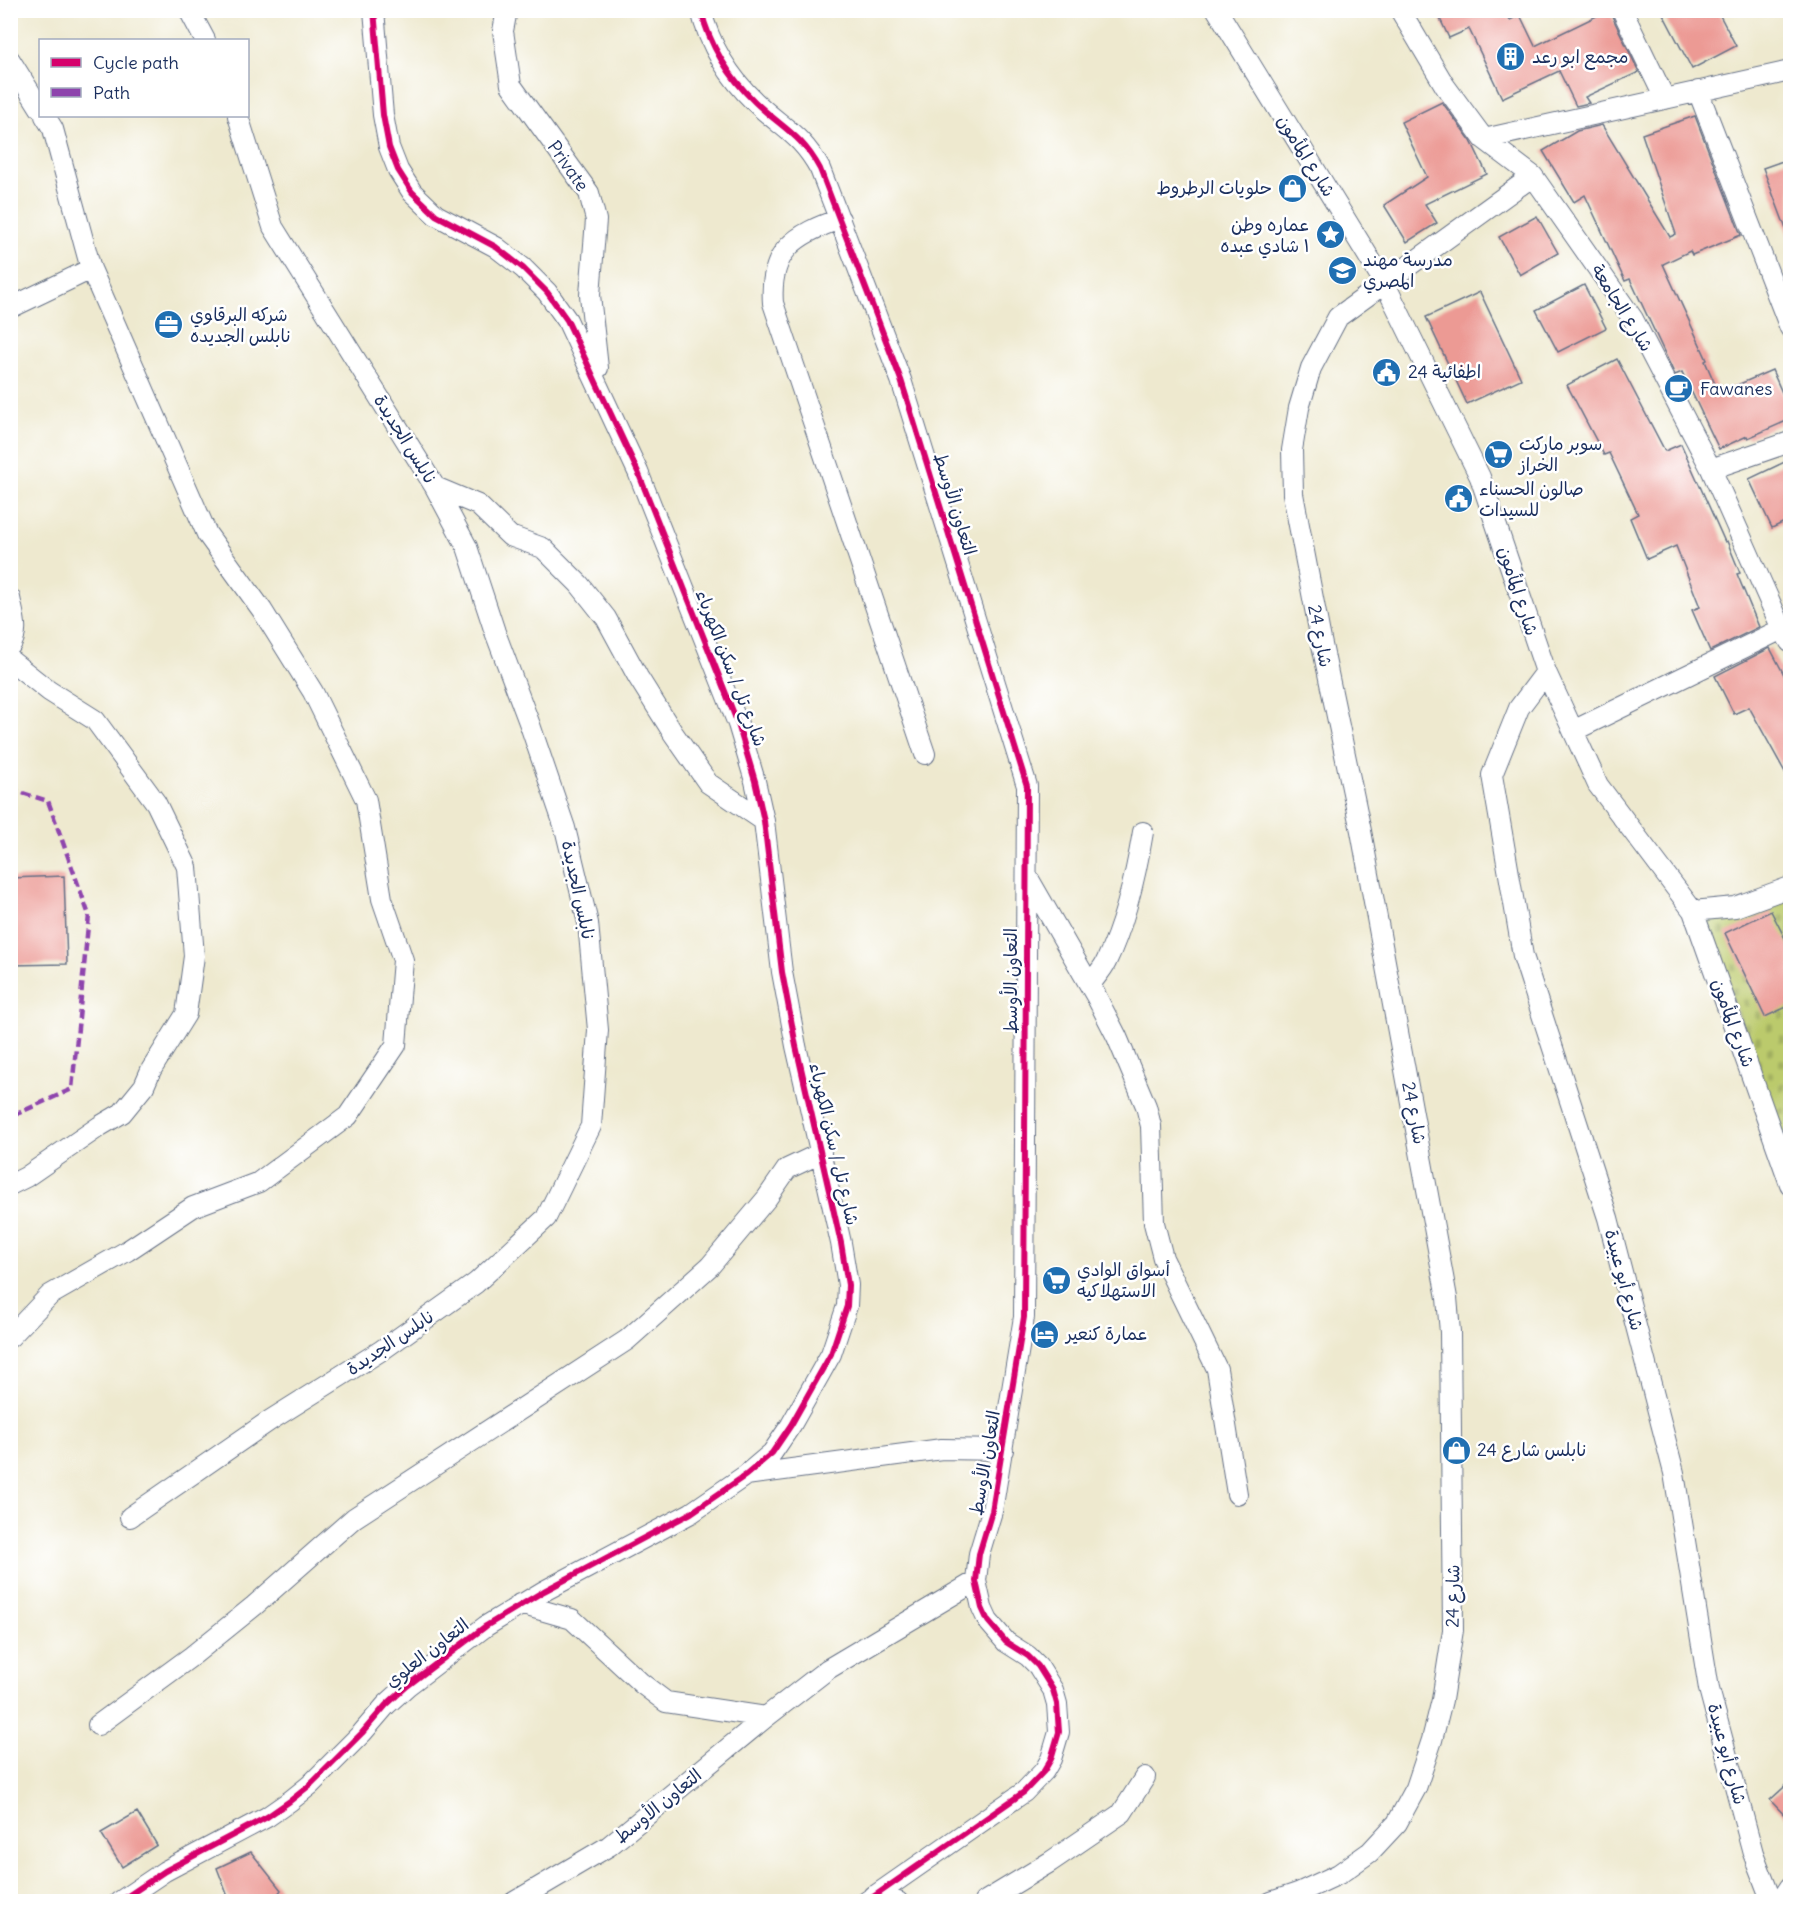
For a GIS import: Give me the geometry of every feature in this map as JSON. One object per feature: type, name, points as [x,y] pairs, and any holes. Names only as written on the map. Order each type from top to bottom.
[{"type":"street","points":[[189,10],[204,39]]},
{"type":"street","name":"شارع تل / سكن الكهرباء","points":[[374,10],[383,115],[389,147],[398,170],[411,192],[436,214],[496,247],[532,275],[561,310],[572,329],[642,483],[723,685],[750,763],[764,821],[782,972],[820,1153],[834,1208],[848,1292],[845,1314],[825,1366],[772,1453],[746,1475]]},
{"type":"street","name":"Private","points":[[507,10],[503,31],[511,85],[589,193],[596,220],[590,295],[598,368]]},
{"type":"street","name":"التعاون الأوسط","points":[[701,10],[709,35],[729,72],[756,103],[791,130],[812,155],[820,169],[901,380],[1027,786],[1024,1317],[1003,1450],[989,1525],[979,1554],[976,1581],[982,1608],[988,1621],[1006,1642],[1028,1656],[1038,1666],[1053,1690],[1059,1718],[1056,1746],[1044,1771],[1024,1792],[870,1899]]},
{"type":"street","name":"شارع المأمون","points":[[1217,10],[1384,282],[1480,477],[1546,672],[1598,785],[1693,911],[1791,1184]]},
{"type":"street","name":"شارع الجامعة","points":[[1400,10],[1445,86],[1484,139],[1533,177],[1633,319],[1711,469],[1786,635]]},
{"type":"street","points":[[1622,10],[1665,99]]},
{"type":"street","points":[[10,60],[39,106]]},
{"type":"street","points":[[1484,139],[1791,71]]},
{"type":"street","points":[[1698,91],[1791,328]]},
{"type":"street","points":[[10,1337],[50,1295],[127,1251],[193,1207],[259,1182],[348,1116],[396,1045],[403,960],[382,899],[366,800],[313,692],[262,610],[207,534],[91,269],[53,129],[46,117]]},
{"type":"street","name":"نابلس الجديدة","points":[[130,1517],[269,1421],[382,1350],[476,1283],[546,1218],[591,1126],[598,1030],[588,923],[565,828],[530,725],[495,632],[467,547],[435,488],[273,227],[238,117]]},
{"type":"street","name":"شارع 24","points":[[1271,1902],[1298,1893],[1339,1874],[1370,1852],[1397,1823],[1416,1788],[1432,1740],[1442,1700],[1453,1630],[1450,1344],[1446,1298],[1366,854],[1293,494],[1292,450],[1299,408],[1311,368],[1338,317],[1533,177]]},
{"type":"street","points":[[840,219],[810,230],[790,245],[777,266],[773,278],[774,303],[925,754]]},
{"type":"street","points":[[10,308],[91,269]]},
{"type":"street","points":[[1711,469],[1791,442]]},
{"type":"street","points":[[435,488],[477,505],[510,536],[543,548],[579,584],[606,618],[673,733],[708,783],[764,821]]},
{"type":"street","points":[[10,598],[15,629],[14,642],[10,646]]},
{"type":"street","points":[[1573,731],[1786,635]]},
{"type":"street","points":[[10,660],[49,691],[95,720],[156,803],[187,867],[194,956],[186,1014],[151,1070],[144,1086],[122,1113],[26,1178],[10,1185]]},
{"type":"street","name":"شارع أبو عبيدة","points":[[1546,672],[1519,708],[1492,775],[1523,956],[1608,1218],[1674,1473],[1709,1689],[1753,1853],[1772,1902]]},
{"type":"street","points":[[1090,985],[1106,962],[1123,916],[1135,878],[1143,832]]},
{"type":"street","points":[[1027,876],[1117,1036],[1149,1114],[1153,1211],[1157,1241],[1217,1370],[1237,1494]]},
{"type":"street","points":[[1693,911],[1736,908],[1791,887]]},
{"type":"street","points":[[98,1725],[192,1656],[254,1606],[354,1518],[627,1340],[710,1266],[767,1198],[787,1169],[820,1153]]},
{"type":"street","points":[[746,1475],[942,1449],[1003,1450]]},
{"type":"street","name":"التعاون العلوي","points":[[119,1902],[165,1871],[258,1822],[291,1801],[310,1785],[407,1686],[453,1650],[520,1604],[672,1524],[746,1475]]},
{"type":"street","name":"التعاون الأوسط","points":[[514,1902],[609,1846],[828,1669],[976,1581]]},
{"type":"street","points":[[520,1604],[572,1619],[641,1683],[666,1702],[766,1717]]},
{"type":"street","points":[[984,1902],[1050,1862],[1122,1813],[1145,1777]]},
{"type":"street","points":[[1779,1902],[1791,1887]]},
{"type":"street","points":[[870,1899],[898,1902]]},
{"type":"green space","points":[[1790,894],[1790,1155],[1731,995],[1705,916]]},
{"type":"building","points":[[1436,10],[1505,10],[1510,20],[1520,15],[1535,46],[1609,10],[1639,72],[1585,97],[1589,103],[1576,106],[1559,71],[1502,98],[1469,29],[1449,38]]},
{"type":"building","points":[[1661,10],[1717,10],[1736,46],[1692,69]]},
{"type":"building","points":[[1442,102],[1471,141],[1487,174],[1425,204],[1437,223],[1407,242],[1384,205],[1427,177],[1401,122]]},
{"type":"building","points":[[1695,116],[1741,235],[1692,255],[1690,251],[1663,264],[1707,360],[1705,361],[1719,393],[1772,370],[1791,413],[1791,419],[1719,449],[1682,372],[1675,375],[1630,279],[1625,281],[1585,195],[1574,202],[1543,151],[1577,131],[1602,125],[1670,237],[1676,234],[1642,134]]},
{"type":"building","points":[[1791,158],[1791,236],[1789,237],[1763,168]]},
{"type":"building","points":[[1537,216],[1558,253],[1520,275],[1499,237]]},
{"type":"building","points":[[1584,285],[1606,328],[1558,352],[1536,310]]},
{"type":"building","points":[[1480,292],[1521,379],[1467,404],[1426,317]]},
{"type":"building","points":[[1617,359],[1665,451],[1681,444],[1725,542],[1727,541],[1740,573],[1737,574],[1759,627],[1710,651],[1692,610],[1700,607],[1676,546],[1647,559],[1630,518],[1638,514],[1609,453],[1604,455],[1567,385]]},
{"type":"building","points":[[1791,459],[1791,519],[1772,528],[1749,479]]},
{"type":"building","points":[[1770,648],[1791,688],[1791,783],[1749,707],[1734,714],[1715,676]]},
{"type":"building","points":[[64,876],[67,964],[10,965],[10,878]]},
{"type":"building","points":[[1771,911],[1791,950],[1791,1005],[1765,1017],[1725,933]]},
{"type":"building","points":[[1791,1781],[1791,1822],[1770,1800]]},
{"type":"building","points":[[137,1812],[157,1845],[122,1867],[101,1833]]},
{"type":"building","points":[[251,1852],[281,1890],[272,1902],[230,1902],[217,1868]]},
{"type":"marked path","points":[[10,789],[48,801],[89,915],[72,1089],[10,1117]]},
{"type":"cycle path","points":[[119,1902],[165,1871],[267,1817],[290,1801],[310,1785],[407,1686],[486,1626],[544,1591],[691,1513],[746,1475],[772,1453],[791,1425],[831,1354],[847,1306],[848,1285],[841,1243],[796,1046],[782,972],[764,821],[738,724],[638,472],[567,320],[547,292],[523,268],[496,247],[436,215],[412,192],[398,170],[389,147],[383,115],[374,10]]},
{"type":"cycle path","points":[[701,10],[709,36],[729,72],[755,102],[806,147],[820,169],[901,380],[1027,786],[1024,1317],[992,1511],[979,1554],[976,1581],[982,1608],[988,1621],[1006,1642],[1028,1656],[1038,1666],[1053,1690],[1057,1704],[1059,1732],[1051,1759],[1044,1771],[1024,1792],[866,1902]]},
{"type":"place","name":"مجمع ابو رعد","points":[[1511,57]]},
{"type":"place","name":"حلويات الرطروط","points":[[1293,188]]},
{"type":"place","name":"عماره وطن ١ شادي عبده","points":[[1331,235]]},
{"type":"place","name":"مدرسة مهند المصري","points":[[1342,270]]},
{"type":"place","name":"شركه البرقاوي نابلس الجديده","points":[[169,325]]},
{"type":"place","name":"اطفائية 24","points":[[1387,372]]},
{"type":"place","name":"Fawanes","points":[[1679,389]]},
{"type":"place","name":"سوبر ماركت الخراز","points":[[1498,454]]},
{"type":"place","name":"صالون الحسناء للسيدات","points":[[1458,499]]},
{"type":"place","name":"أسواق الوادي الاستهلاكيه","points":[[1056,1280]]},
{"type":"place","name":"عمارة كنعير","points":[[1045,1334]]},
{"type":"place","name":"نابلس شارع 24","points":[[1456,1450]]}]
